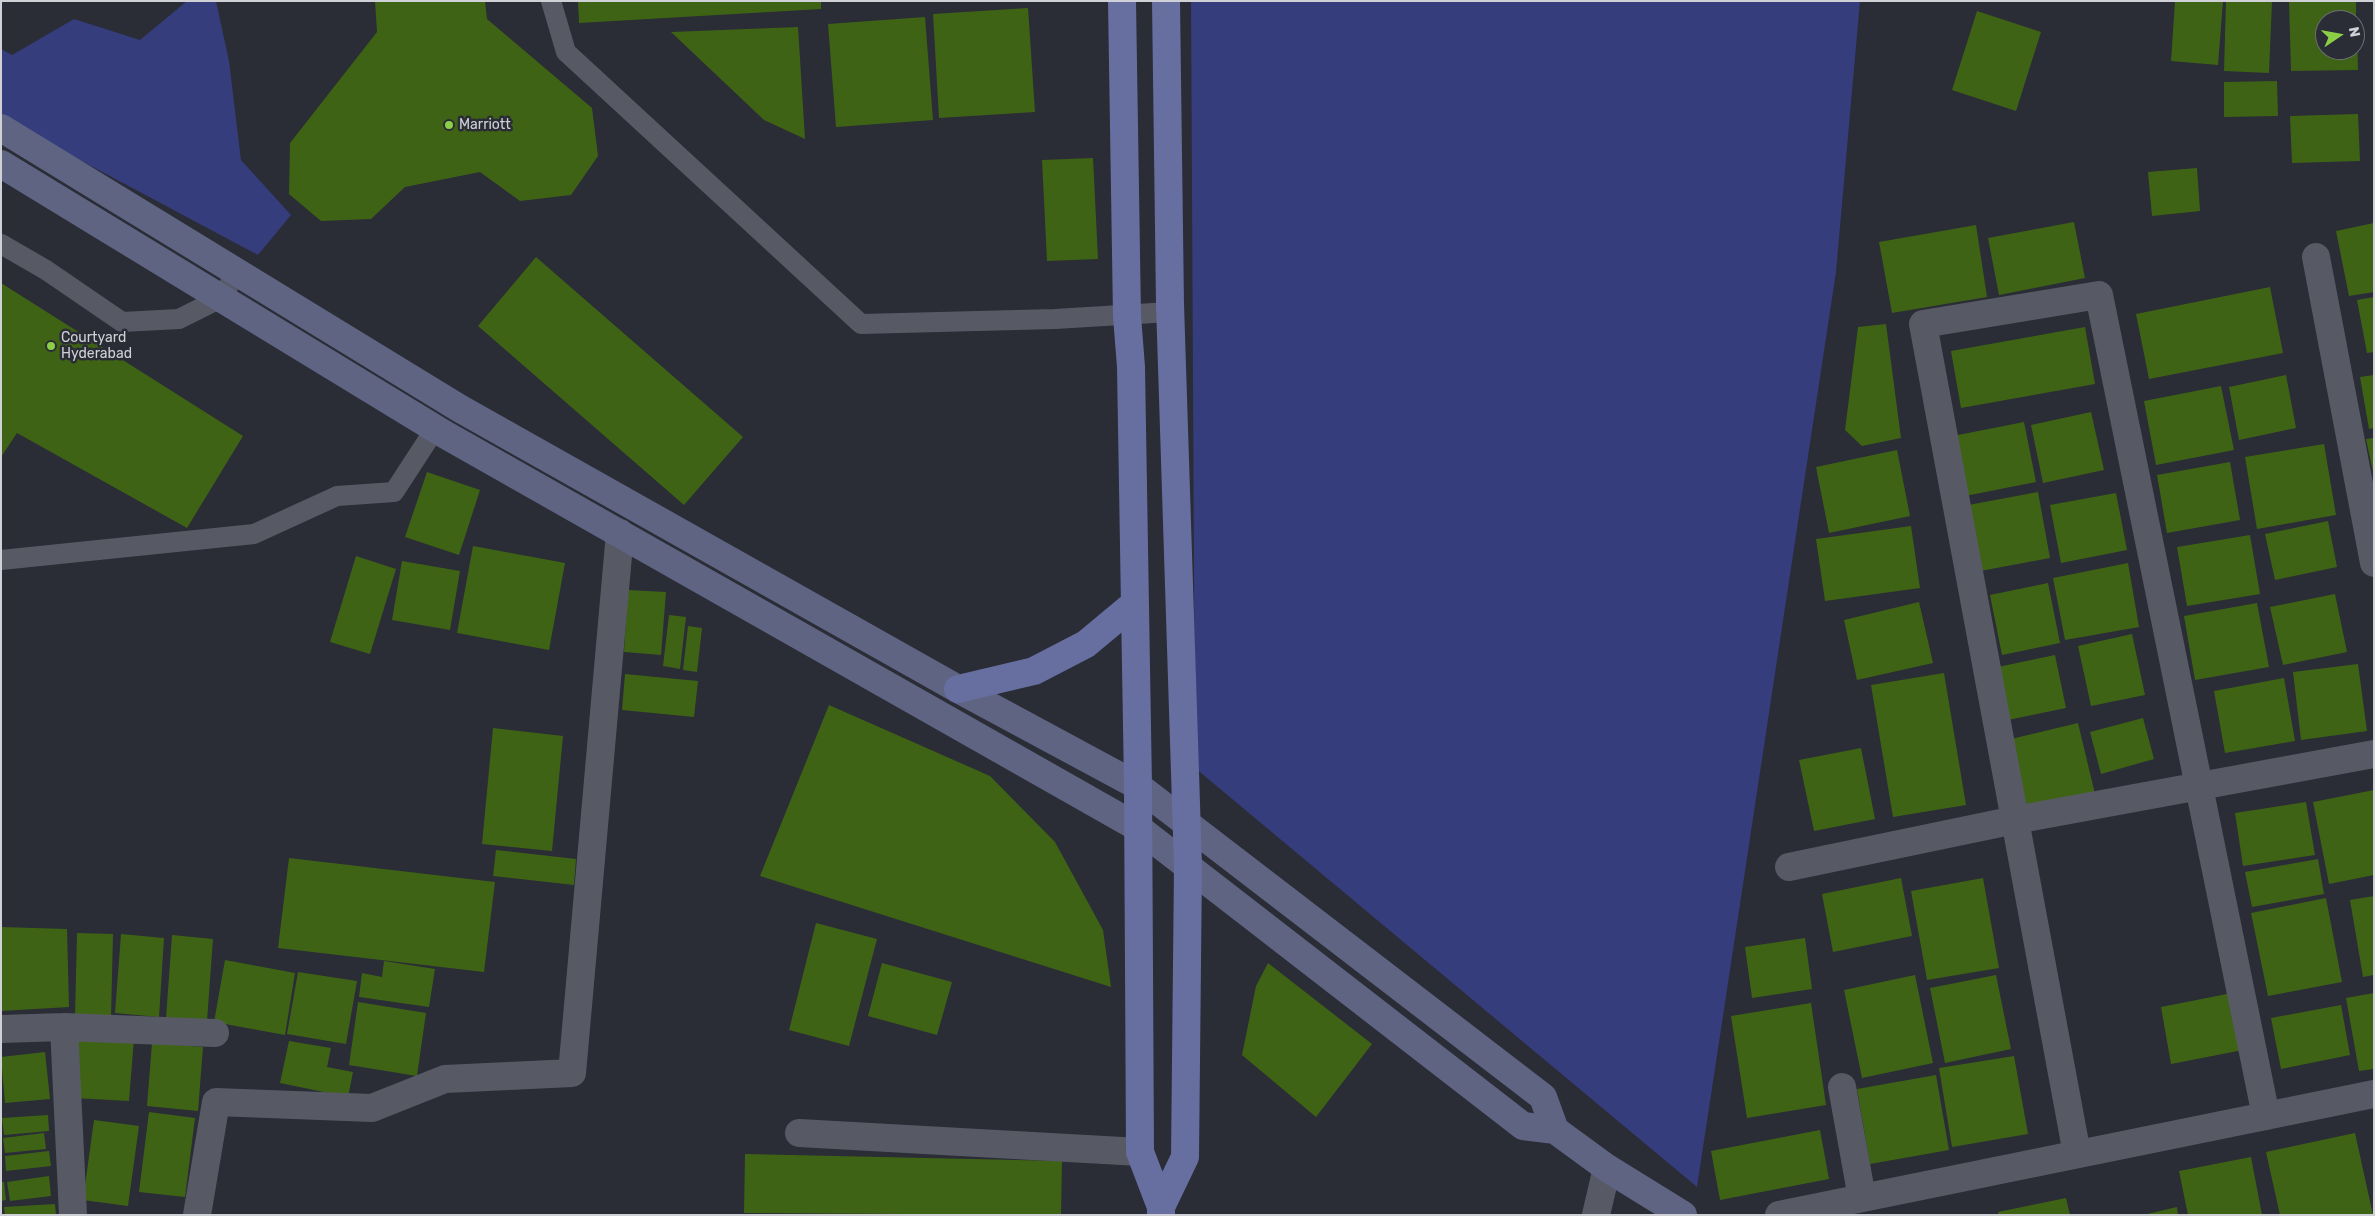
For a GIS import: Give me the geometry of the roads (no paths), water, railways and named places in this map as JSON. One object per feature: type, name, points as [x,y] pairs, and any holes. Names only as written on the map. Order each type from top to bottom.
[{"type":"main road","points":[[1122,1],[1127,316],[1131,367],[1138,786],[1140,1152],[1161,1211]]},
{"type":"main road","points":[[1161,1211],[1185,1157],[1188,866],[1170,312],[1166,1]]},
{"type":"main road","points":[[1,128],[460,408],[958,689],[1138,786],[1543,1096],[1555,1130]]},
{"type":"main road","points":[[1,164],[435,429],[1137,827],[1523,1126],[1555,1130],[1607,1168],[1683,1215]]},
{"type":"main road","points":[[958,689],[1034,671],[1086,644],[1134,604]]},
{"type":"street","points":[[2316,257],[2372,547]]},
{"type":"street","points":[[2077,1154],[1923,324],[2099,294],[2266,1116]]},
{"type":"street","points":[[197,1215],[216,1102],[372,1108],[445,1078],[572,1073],[620,533]]},
{"type":"street","points":[[1789,867],[2016,820],[2374,754]]},
{"type":"street","points":[[64,1027],[73,1215]]},
{"type":"street","points":[[1,1029],[64,1027],[215,1034]]},
{"type":"street","points":[[1842,1087],[1862,1198]]},
{"type":"street","points":[[1779,1215],[2374,1094]]},
{"type":"street","points":[[799,1133],[1140,1152]]},
{"type":"street","points":[[1596,1215],[1607,1168]]},
{"type":"lane","points":[[551,1],[566,52],[861,324],[1127,316],[1170,312]]},
{"type":"lane","points":[[1,244],[46,270],[122,322],[179,319],[221,298],[237,272]]},
{"type":"lane","points":[[1,560],[254,534],[337,496],[394,492],[435,429]]},
{"type":"place","name":"Marriott","points":[[449,125]]},
{"type":"place","name":"Courtyard Hyderabad","points":[[51,346]]}]
